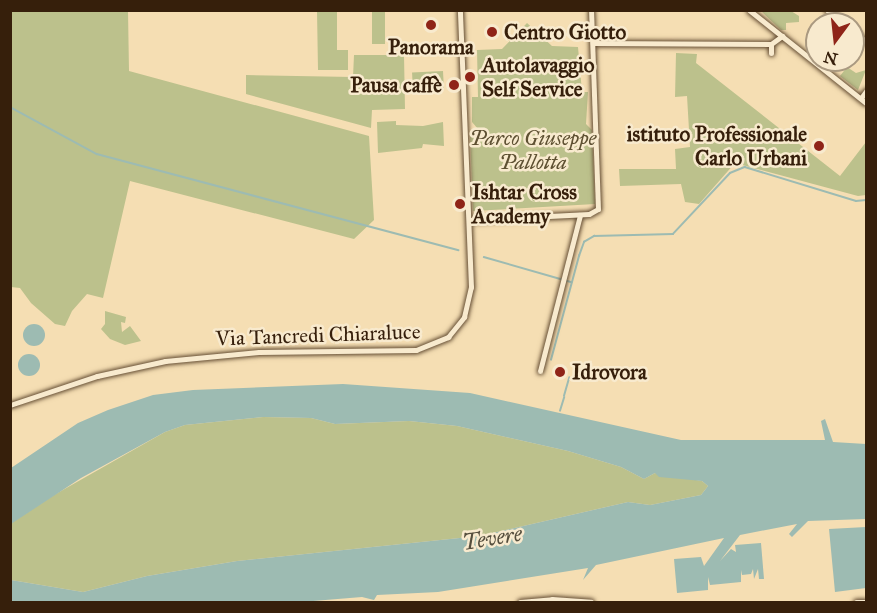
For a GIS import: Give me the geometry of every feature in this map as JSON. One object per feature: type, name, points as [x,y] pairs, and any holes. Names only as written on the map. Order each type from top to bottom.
[{"type":"street","name":"Via Tancredi Chiaraluce","points":[[10,405],[92,377],[165,361],[259,352],[416,350],[439,344],[459,327],[469,303],[470,220],[460,10]]},
{"type":"street","points":[[470,220],[592,214],[599,206],[591,10]]},
{"type":"street","points":[[749,10],[867,103]]},
{"type":"street","points":[[593,43],[771,44],[782,36]]},
{"type":"street","points":[[771,44],[771,53]]},
{"type":"street","points":[[861,98],[867,91]]},
{"type":"street","points":[[540,371],[580,215]]},
{"type":"street","points":[[520,603],[552,599],[591,603]]},
{"type":"street","points":[[856,603],[867,602]]},
{"type":"green space","points":[[10,11],[128,11],[129,71],[369,136],[374,220],[354,239],[130,181],[103,298],[87,294],[72,311],[65,326],[55,324],[31,303],[20,288],[11,287]]},
{"type":"green space","points":[[317,11],[337,11],[337,50],[348,50],[348,70],[318,70]]},
{"type":"green space","points":[[372,11],[385,11],[385,44],[372,44]]},
{"type":"green space","points":[[761,11],[791,11],[799,16],[799,22],[786,23],[786,30],[781,30]]},
{"type":"green space","name":"Parco Giuseppe Pallotta","points":[[527,23],[552,46],[578,47],[582,92],[588,92],[586,124],[592,130],[595,204],[473,211],[470,134],[478,129],[472,122],[472,97],[478,97],[477,50],[502,49]]},
{"type":"green space","points":[[676,53],[697,54],[696,63],[840,176],[866,142],[866,195],[858,196],[735,163],[699,204],[685,202],[681,184],[620,186],[619,169],[676,169],[675,149],[690,147],[687,96],[675,97]]},
{"type":"green space","points":[[354,55],[404,55],[405,109],[372,110],[371,128],[246,94],[246,75],[353,77]]},
{"type":"green space","points":[[866,70],[858,90],[840,76],[843,72],[856,73]]},
{"type":"green space","points":[[443,71],[444,89],[413,91],[412,73]]},
{"type":"green space","points":[[396,121],[396,125],[423,126],[443,122],[444,146],[423,144],[422,148],[378,153],[377,122]]},
{"type":"green space","points":[[105,311],[126,317],[125,323],[121,322],[122,332],[130,326],[141,341],[125,345],[110,339],[101,329],[105,324]]},
{"type":"green space","points":[[263,417],[311,418],[335,424],[409,421],[457,426],[568,451],[621,467],[644,479],[655,473],[702,481],[708,486],[701,495],[650,505],[628,502],[479,536],[237,561],[147,576],[83,592],[11,580],[10,524],[54,495],[165,432],[185,425]]},
{"type":"water","points":[[34,324],[42,327],[45,335],[42,343],[34,346],[26,343],[23,335],[26,327]]},
{"type":"water","points":[[29,354],[37,357],[40,365],[37,373],[29,376],[21,373],[18,365],[21,357]]},
{"type":"water","name":"Tevere","points":[[343,384],[470,393],[681,440],[825,440],[821,421],[825,419],[833,442],[866,444],[866,519],[808,521],[792,537],[789,534],[797,524],[740,535],[720,561],[731,549],[736,552],[735,545],[761,543],[764,579],[759,579],[758,569],[754,579],[753,569],[751,574],[742,575],[741,570],[741,582],[710,585],[708,577],[708,590],[677,593],[674,559],[701,557],[704,566],[724,538],[596,565],[583,580],[588,568],[438,592],[377,595],[374,600],[362,597],[301,602],[11,602],[11,580],[83,592],[147,576],[237,561],[479,536],[628,502],[650,505],[701,495],[708,486],[702,481],[659,477],[655,473],[644,479],[621,467],[568,451],[457,426],[409,421],[335,424],[311,418],[263,417],[185,425],[165,432],[81,478],[11,524],[11,468],[78,423],[108,410],[153,395],[193,390]]},
{"type":"water","points":[[866,527],[866,588],[835,592],[829,529]]},
{"type":"waterway","points":[[10,107],[97,154],[458,250]]},
{"type":"waterway","points":[[551,360],[579,256],[584,242],[594,236],[673,234],[730,173],[745,167],[856,201],[866,200]]},
{"type":"waterway","points":[[484,257],[571,282]]},
{"type":"waterway","points":[[557,369],[564,371]]},
{"type":"waterway","points":[[564,396],[569,378]]},
{"type":"waterway","points":[[560,411],[564,398]]},
{"type":"place","name":"Panorama","points":[[431,25]]},
{"type":"place","name":"Centro Giotto","points":[[492,32]]},
{"type":"place","name":"Autolavaggio Self Service","points":[[470,77]]},
{"type":"place","name":"Pausa caffè","points":[[454,85]]},
{"type":"place","name":"istituto Professionale Carlo Urbani","points":[[819,146]]},
{"type":"place","name":"Ishtar Cross Academy","points":[[460,204]]},
{"type":"place","name":"Idrovora","points":[[560,372]]}]
